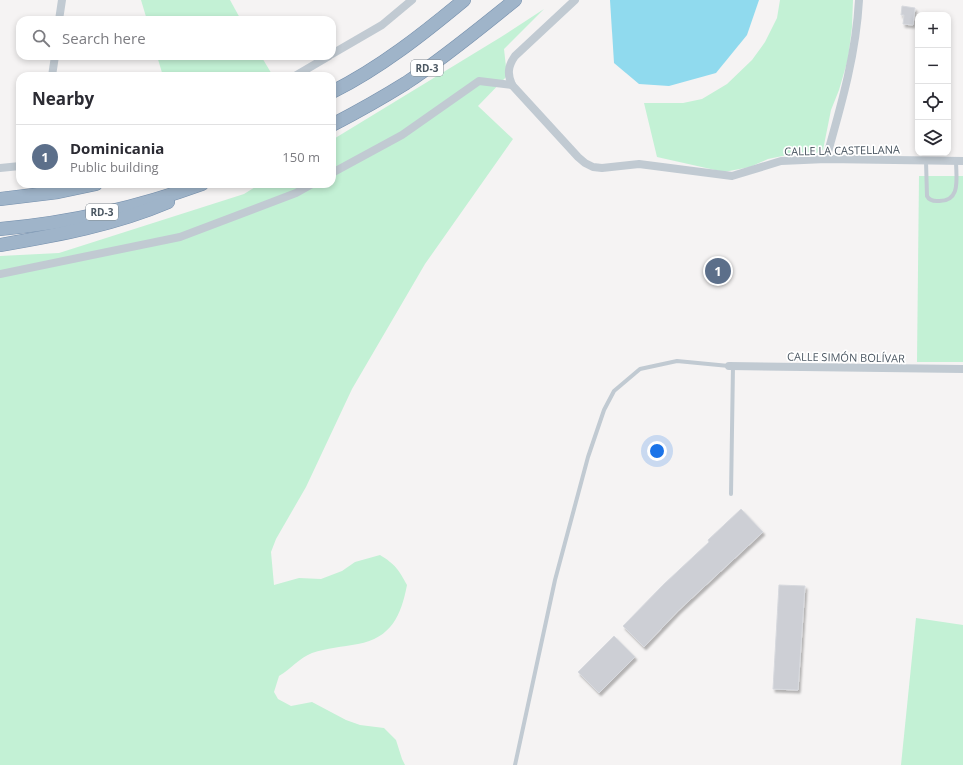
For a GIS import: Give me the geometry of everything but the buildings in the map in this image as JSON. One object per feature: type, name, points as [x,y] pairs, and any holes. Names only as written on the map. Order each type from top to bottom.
[{"type":"highway","points":[[434,26],[448,0]]},
{"type":"highway","name":"RD-3","points":[[336,90],[358,79],[434,26],[464,0]]},
{"type":"highway","name":"RD-3","points":[[336,123],[370,105],[407,82],[515,0]]},
{"type":"highway","points":[[0,199],[57,188]]},
{"type":"highway","name":"RD-3","points":[[0,229],[55,222],[106,212],[188,188]]},
{"type":"highway","points":[[0,246],[89,228],[141,214],[175,199],[193,188]]},
{"type":"street","points":[[60,16],[62,0]]},
{"type":"street","points":[[336,52],[382,25],[412,0]]},
{"type":"street","points":[[336,171],[402,135],[478,80],[512,85],[508,73],[511,61],[575,0]]},
{"type":"street","points":[[826,159],[846,91],[858,28],[859,0]]},
{"type":"street","points":[[53,72],[54,60]]},
{"type":"street","points":[[302,72],[322,60]]},
{"type":"street","name":"CALLE LA CASTELLANA","points":[[512,85],[578,157],[593,167],[602,168],[639,164],[732,176],[781,162],[826,159],[960,160]]},
{"type":"street","points":[[0,168],[16,166]]},
{"type":"street","points":[[0,274],[180,237],[296,193],[305,188]]},
{"type":"street","name":"CALLE SIMÓN BOLÍVAR","points":[[731,366],[963,369]]},
{"type":"lane","points":[[926,160],[927,196],[928,199],[938,202],[950,199],[956,191],[960,160]]},
{"type":"lane","points":[[515,765],[555,580],[588,457],[604,410],[614,391],[640,369],[677,361],[731,366],[731,494]]},
{"type":"green space","points":[[141,0],[230,0],[239,16],[146,16]]},
{"type":"green space","points":[[780,0],[853,0],[852,27],[848,59],[839,90],[831,110],[823,150],[816,153],[797,153],[768,159],[750,167],[724,172],[657,157],[644,103],[683,103],[702,99],[727,84],[752,60],[765,42],[777,18]]},
{"type":"green space","points":[[544,9],[504,49],[507,76],[478,106],[513,139],[425,264],[352,389],[306,487],[276,539],[271,552],[274,585],[299,578],[321,579],[342,571],[355,562],[380,555],[393,564],[402,575],[407,585],[405,596],[398,616],[386,631],[379,637],[369,641],[323,650],[307,655],[279,676],[274,692],[278,699],[291,706],[312,702],[346,720],[360,725],[384,728],[396,740],[405,765],[0,765],[0,256],[59,253],[244,194],[254,188],[336,188],[336,138],[501,37]]},
{"type":"green space","points":[[158,60],[263,60],[271,72],[162,72]]},
{"type":"green space","points":[[919,176],[963,176],[963,362],[917,362]]},
{"type":"green space","points":[[916,618],[963,625],[963,765],[901,765]]},
{"type":"water","points":[[610,0],[759,0],[747,35],[716,73],[669,86],[639,84],[614,63]]},
{"type":"place","name":"Dominicania","points":[[718,271]]}]
